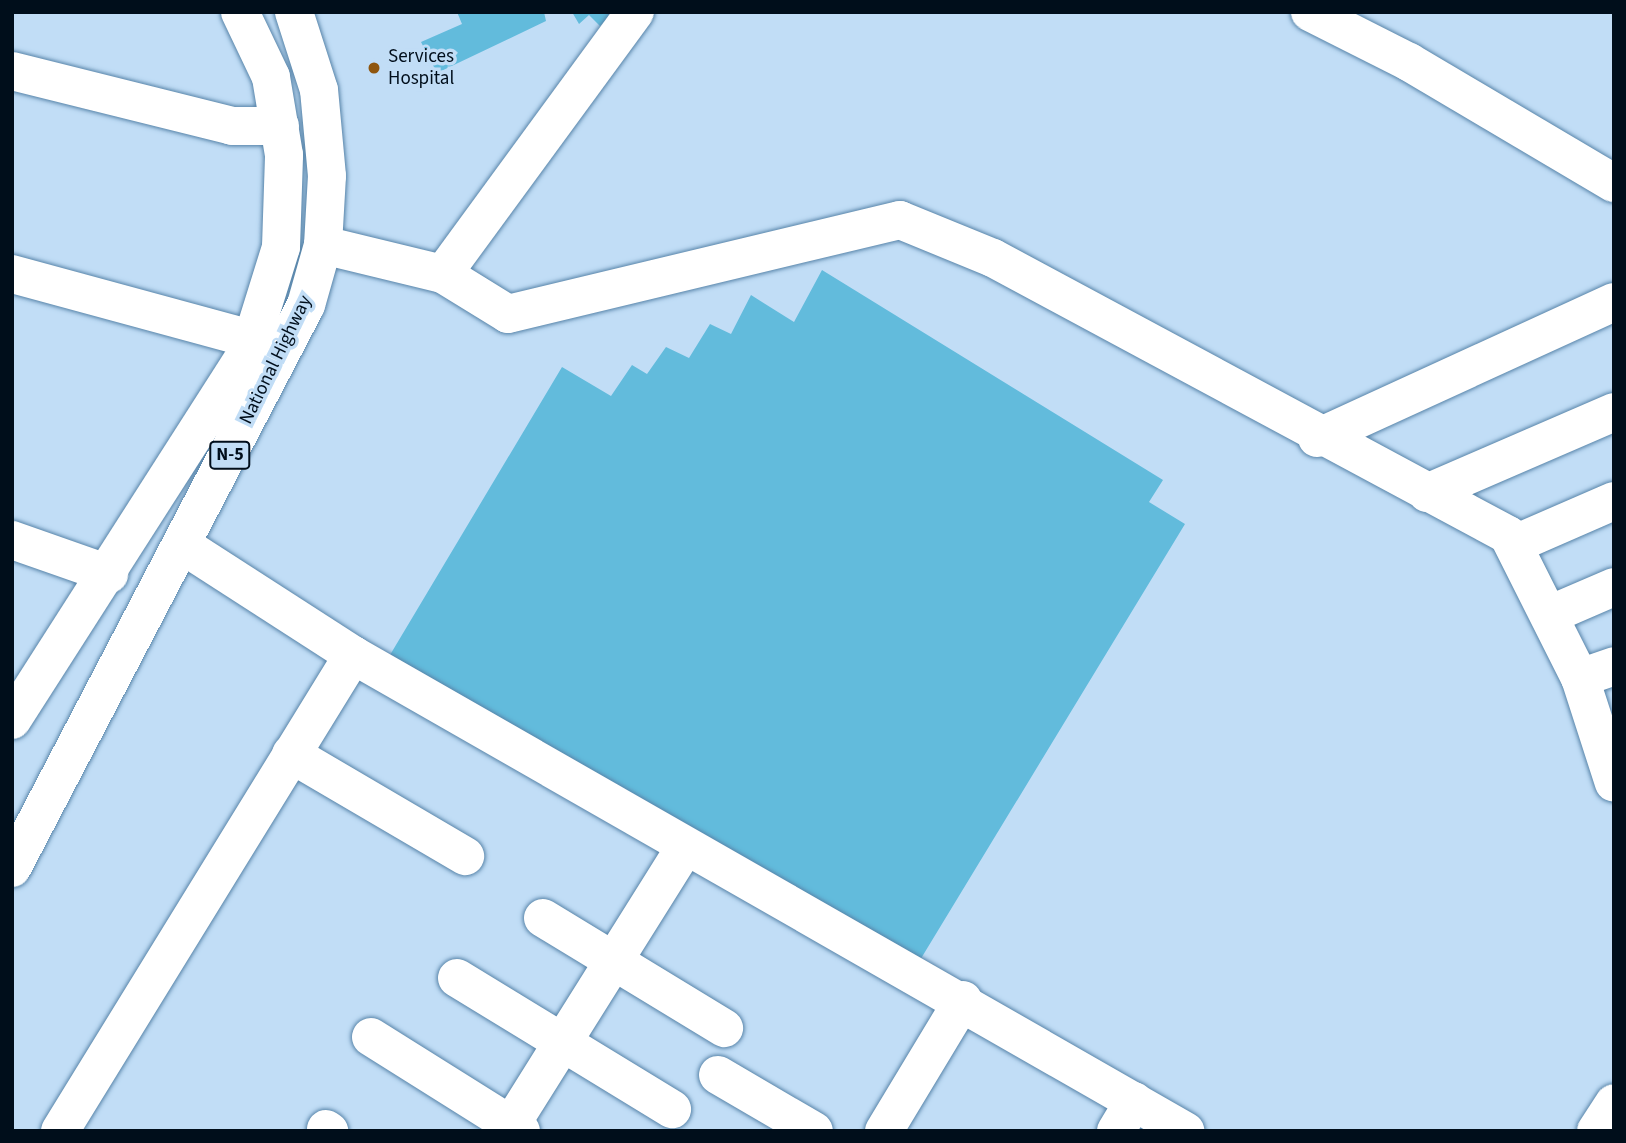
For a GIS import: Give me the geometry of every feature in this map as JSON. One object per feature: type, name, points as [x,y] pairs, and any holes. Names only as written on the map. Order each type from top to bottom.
[{"type":"main road","name":"National Highway","points":[[12,720],[109,575],[252,339],[281,247],[277,111],[240,12]]},
{"type":"main road","points":[[443,274],[635,12]]},
{"type":"main road","name":"National Highway","points":[[12,868],[184,547],[306,305],[323,245],[327,176],[319,90],[301,14]]},
{"type":"main road","points":[[1326,16],[1607,167]]},
{"type":"main road","points":[[12,71],[232,126],[277,111],[319,90]]},
{"type":"main road","points":[[323,245],[443,274],[508,314],[900,220],[993,258],[1317,438],[1427,493],[1515,544],[1549,615],[1597,672],[1614,783]]},
{"type":"main road","points":[[12,274],[252,339]]},
{"type":"main road","points":[[1317,438],[1614,302]]},
{"type":"main road","points":[[1427,493],[1614,412]]},
{"type":"main road","points":[[1515,544],[1614,501]]},
{"type":"main road","points":[[12,540],[109,575]]},
{"type":"main road","points":[[184,547],[353,654],[685,847],[963,1000],[1125,1116],[1185,1131]]},
{"type":"main road","points":[[1549,615],[1614,587]]},
{"type":"main road","points":[[60,1131],[353,654]]},
{"type":"main road","points":[[12,830],[95,714]]},
{"type":"main road","points":[[290,754],[465,856]]},
{"type":"main road","points":[[372,1037],[513,1129],[562,1042],[685,847]]},
{"type":"main road","points":[[543,918],[724,1028]]},
{"type":"main road","points":[[457,978],[672,1109]]},
{"type":"main road","points":[[884,1131],[963,1000]]},
{"type":"main road","points":[[718,1075],[814,1131]]},
{"type":"main road","points":[[1596,1131],[1614,1103]]},
{"type":"building","points":[[457,12],[544,12],[546,21],[437,73],[421,42],[462,24]]},
{"type":"building","points":[[572,12],[614,12],[600,26],[589,15],[579,24]]},
{"type":"building","points":[[822,270],[1163,480],[1149,502],[1185,524],[914,970],[387,660],[562,367],[611,396],[632,365],[647,374],[666,347],[689,358],[710,324],[731,334],[751,295],[794,322]]},
{"type":"place","name":"Services Hospital","points":[[374,68]]}]
